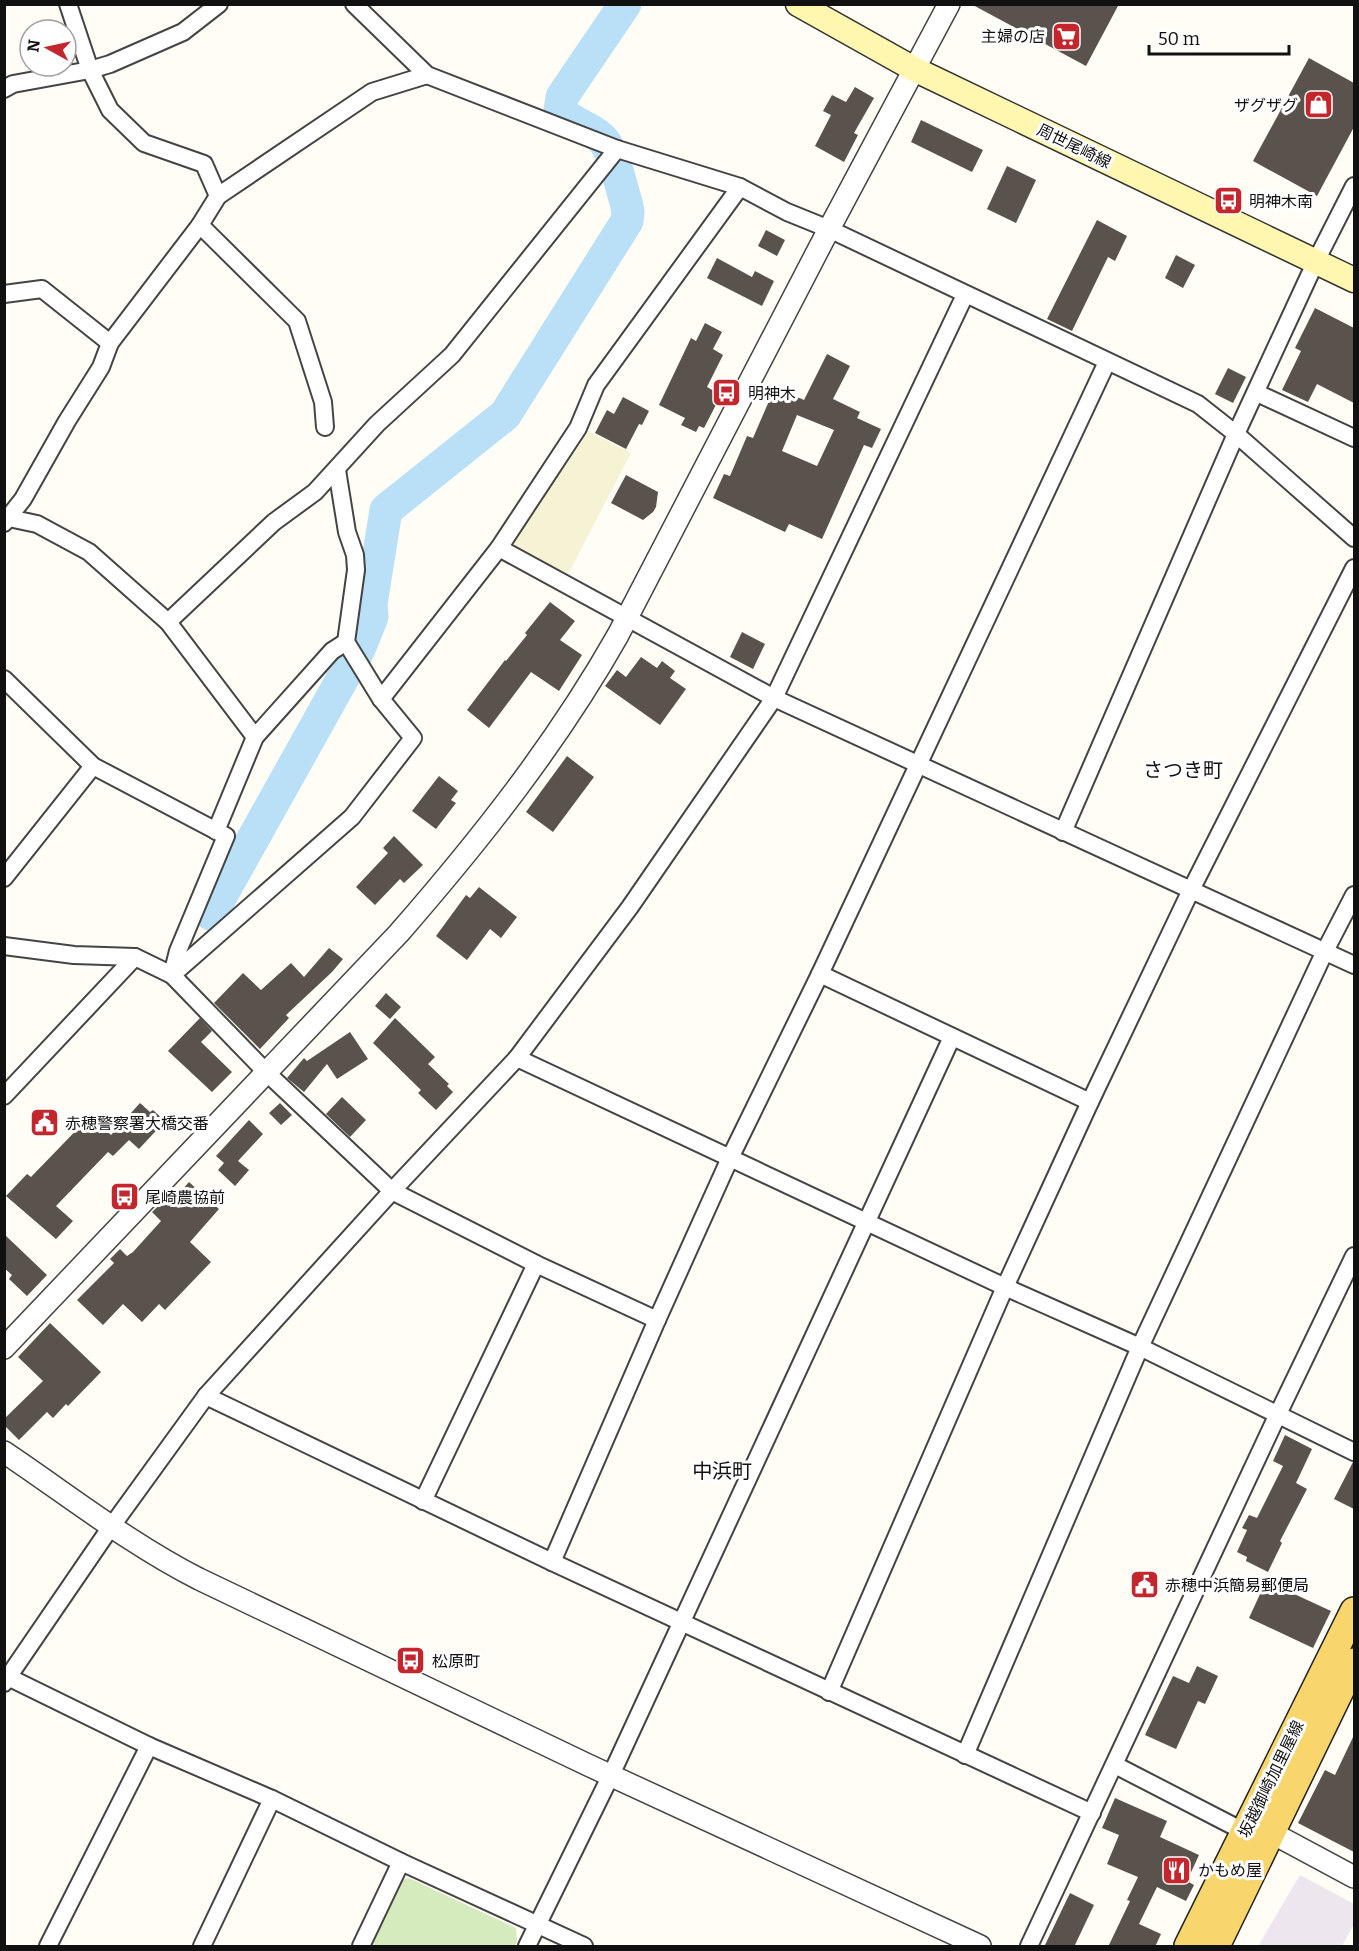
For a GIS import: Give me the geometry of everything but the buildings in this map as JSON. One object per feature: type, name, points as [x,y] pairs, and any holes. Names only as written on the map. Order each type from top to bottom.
[{"type":"main road","name":"周世尾崎線","points":[[798,4],[914,69],[1354,280]]},
{"type":"main road","name":"坂越御崎加里屋線","points":[[1188,1947],[1354,1611]]},
{"type":"main road","name":"坂越御崎加里屋線","points":[[1216,1947],[1354,1662]]},
{"type":"street","points":[[68,4],[90,70],[110,110],[144,143],[204,164],[218,196]]},
{"type":"street","points":[[4,89],[13,84],[90,70],[110,64],[183,32],[219,4]]},
{"type":"street","points":[[354,4],[427,75],[617,149],[740,187],[787,212],[829,229],[1198,404],[1236,434],[1354,538]]},
{"type":"street","points":[[4,1348],[399,933],[458,865],[545,749],[602,663],[627,617],[949,4]]},
{"type":"street","points":[[255,737],[168,621],[89,552],[37,524],[6,520],[22,499],[101,367],[110,343],[200,225],[218,196],[372,92],[427,75]]},
{"type":"street","points":[[168,621],[274,522],[315,492],[377,424],[452,355],[617,149]]},
{"type":"street","points":[[1064,832],[1236,434],[1257,393],[1316,261],[1354,186]]},
{"type":"street","points":[[381,699],[499,548],[578,428],[596,385],[740,187]]},
{"type":"street","points":[[200,225],[297,321],[324,402],[325,427]]},
{"type":"street","points":[[4,294],[42,289],[110,343]]},
{"type":"street","points":[[584,1947],[272,1799],[149,1746],[5,1679],[206,1396],[392,1191],[517,1058],[630,908],[774,698],[966,295]]},
{"type":"street","points":[[552,1562],[730,1158],[820,974],[1107,362]]},
{"type":"street","points":[[1257,393],[1354,438]]},
{"type":"street","points":[[172,975],[352,817],[413,738],[381,699],[346,642],[356,570],[355,555],[347,532],[337,470]]},
{"type":"street","points":[[499,548],[774,698],[1354,965]]},
{"type":"street","points":[[830,1692],[1005,1287],[1090,1102],[1191,890],[1354,568]]},
{"type":"street","points":[[216,831],[255,737],[332,651],[346,642]]},
{"type":"street","points":[[4,679],[93,766],[226,836],[178,951],[172,975]]},
{"type":"street","points":[[4,878],[93,766]]},
{"type":"street","points":[[965,1755],[1140,1347],[1325,951],[1354,895]]},
{"type":"street","points":[[4,946],[74,956],[135,957],[172,975],[266,1072],[392,1191],[657,1320]]},
{"type":"street","points":[[4,1096],[135,957]]},
{"type":"street","points":[[820,974],[1090,1102]]},
{"type":"street","points":[[527,1947],[682,1621],[952,1037]]},
{"type":"street","points":[[517,1058],[1005,1287],[1140,1347],[1354,1452]]},
{"type":"street","points":[[1029,1947],[1354,1256]]},
{"type":"street","points":[[423,1501],[536,1263]]},
{"type":"street","points":[[206,1396],[552,1562],[1092,1813]]},
{"type":"street","points":[[4,1452],[112,1526],[199,1579],[610,1775],[980,1947]]},
{"type":"street","points":[[48,1947],[149,1746]]},
{"type":"street","points":[[1115,1765],[1245,1832],[1272,1833],[1354,1877]]},
{"type":"street","points":[[202,1947],[272,1799]]},
{"type":"street","points":[[361,1947],[401,1862]]},
{"type":"shaded area","points":[[588,431],[631,453],[567,576],[516,549],[513,539]]},
{"type":"shaded area","points":[[1300,1875],[1354,1904],[1354,1924],[1342,1946],[1258,1946]]},
{"type":"green space","points":[[409,1878],[516,1928],[515,1946],[371,1946],[401,1880]]},
{"type":"waterway","points":[[211,914],[359,649],[372,617],[371,604],[386,510],[505,415],[627,221],[628,212],[619,176],[605,142],[560,111],[562,97],[625,4]]},
{"type":"place","name":"主婦の店","points":[[1066,36]]},
{"type":"place","name":"ザグザグ","points":[[1319,105]]},
{"type":"place","name":"明神木南","points":[[1228,201]]},
{"type":"place","name":"明神木","points":[[727,393]]},
{"type":"place","name":"赤穂警察署大橋交番","points":[[44,1123]]},
{"type":"place","name":"尾崎農協前","points":[[124,1197]]},
{"type":"place","name":"赤穂中浜簡易郵便局","points":[[1144,1585]]},
{"type":"place","name":"松原町","points":[[411,1661]]},
{"type":"place","name":"かもめ屋","points":[[1177,1870]]},
{"type":"district","name":"さつき町","points":[[1183,770]]},
{"type":"district","name":"中浜町","points":[[722,1471]]}]
